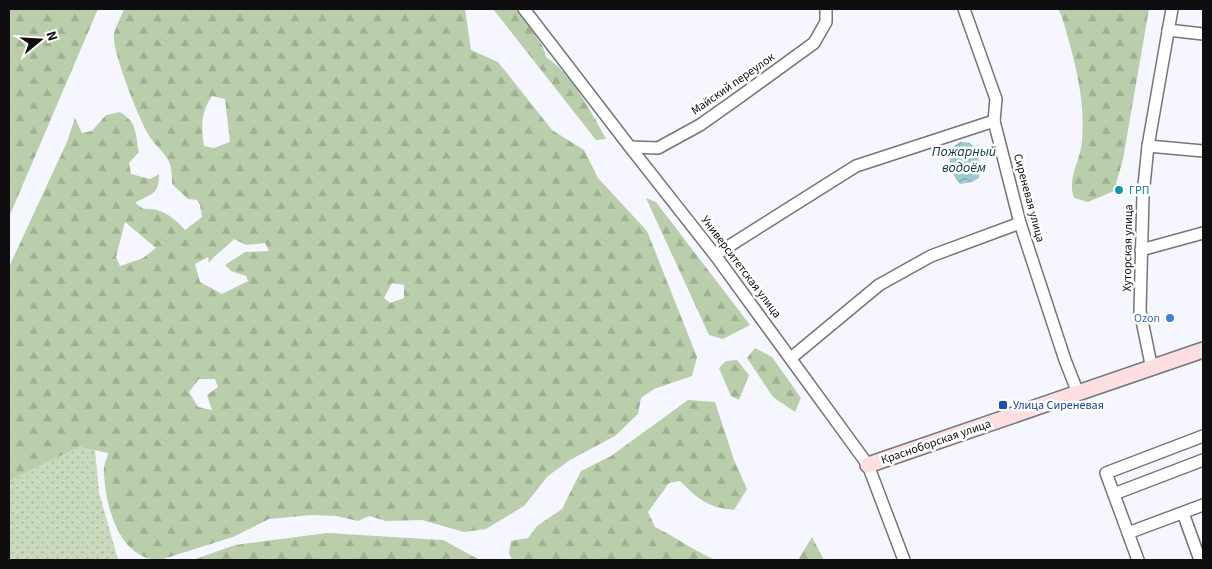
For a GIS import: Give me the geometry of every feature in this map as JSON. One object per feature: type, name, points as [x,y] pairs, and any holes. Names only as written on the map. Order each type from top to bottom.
[{"type":"street","name":"Университетская улица","points":[[524,9],[630,148],[715,255],[868,465],[904,560]]},
{"type":"street","name":"Майский переулок","points":[[630,148],[658,148],[700,125],[814,43],[826,22],[826,9]]},
{"type":"street","name":"Сиреневая улица","points":[[964,9],[996,99],[994,121],[1020,223],[1064,360],[1078,393]]},
{"type":"street","name":"Хуторская улица","points":[[1152,369],[1140,311],[1141,250],[1148,146],[1172,9]]},
{"type":"street","points":[[1168,30],[1203,34]]},
{"type":"street","points":[[715,255],[856,166],[994,121]]},
{"type":"street","points":[[1148,146],[1203,151]]},
{"type":"street","points":[[791,358],[879,285],[931,256],[1020,223]]},
{"type":"street","points":[[1141,250],[1203,234]]},
{"type":"street","name":"Красноборская улица","points":[[868,465],[1203,350]]},
{"type":"street","points":[[1138,560],[1106,473],[1203,436]]},
{"type":"street","points":[[1114,494],[1203,460]]},
{"type":"street","points":[[1128,533],[1203,505]]},
{"type":"street","points":[[1183,513],[1200,560]]},
{"type":"green space","points":[[9,9],[98,9],[9,217]]},
{"type":"green space","points":[[124,9],[465,9],[471,50],[498,62],[552,130],[584,150],[598,178],[647,231],[697,357],[692,376],[654,389],[641,398],[638,414],[615,436],[570,460],[548,476],[524,506],[486,529],[464,532],[422,520],[386,521],[369,516],[358,521],[336,516],[312,515],[269,519],[233,537],[160,560],[146,558],[134,551],[117,528],[107,500],[105,485],[104,467],[108,453],[79,447],[9,481],[9,267],[67,142],[75,118],[82,133],[92,131],[106,115],[120,112],[126,116],[135,129],[139,152],[129,163],[131,174],[150,179],[159,174],[156,190],[135,203],[144,209],[156,210],[167,214],[185,230],[202,217],[197,200],[188,199],[172,184],[172,173],[168,159],[147,132],[132,98],[114,42],[114,34]],"holes":[[[212,96],[225,99],[230,142],[214,148],[204,146],[203,139],[202,126],[208,102]],[[125,222],[156,248],[143,258],[120,266],[116,257]],[[234,239],[246,245],[265,243],[269,251],[245,252],[225,265],[231,271],[246,276],[248,281],[222,294],[200,282],[195,264],[208,257],[209,263]],[[392,283],[404,285],[404,298],[390,303],[384,298]],[[199,379],[215,379],[218,387],[207,395],[212,410],[198,407],[189,392]]]},
{"type":"green space","points":[[493,9],[518,9],[543,47],[546,57],[572,83],[606,139],[596,140]]},
{"type":"green space","points":[[1058,9],[1149,9],[1123,159],[1114,191],[1088,202],[1074,198],[1072,190],[1073,176],[1082,142],[1081,94],[1075,63]]},
{"type":"green space","points":[[646,198],[656,202],[750,325],[723,339],[709,335]]},
{"type":"green space","points":[[755,348],[772,357],[801,398],[795,412],[773,397],[747,358]]},
{"type":"green space","points":[[737,360],[749,375],[739,400],[731,396],[719,368],[726,361]]},
{"type":"green space","points":[[688,400],[715,402],[734,460],[747,489],[734,510],[704,502],[680,481],[669,483],[648,512],[655,527],[716,560],[512,560],[509,554],[511,541],[528,538],[537,526],[562,509],[581,471],[611,456]]},
{"type":"green space","points":[[79,447],[95,450],[99,492],[118,560],[9,560],[9,481]]},
{"type":"green space","points":[[327,533],[443,540],[480,560],[193,560],[235,545]]},
{"type":"green space","points":[[812,537],[824,560],[798,560]]},
{"type":"water","name":"Пожарный водоём","points":[[960,142],[970,143],[979,159],[980,168],[979,178],[972,182],[960,184],[952,172],[949,159],[950,149]]},
{"type":"place","name":"ГРП","points":[[1119,190]]},
{"type":"place","name":"Ozon","points":[[1170,318]]},
{"type":"place","name":"Улица Сиреневая","points":[[1003,405]]}]
